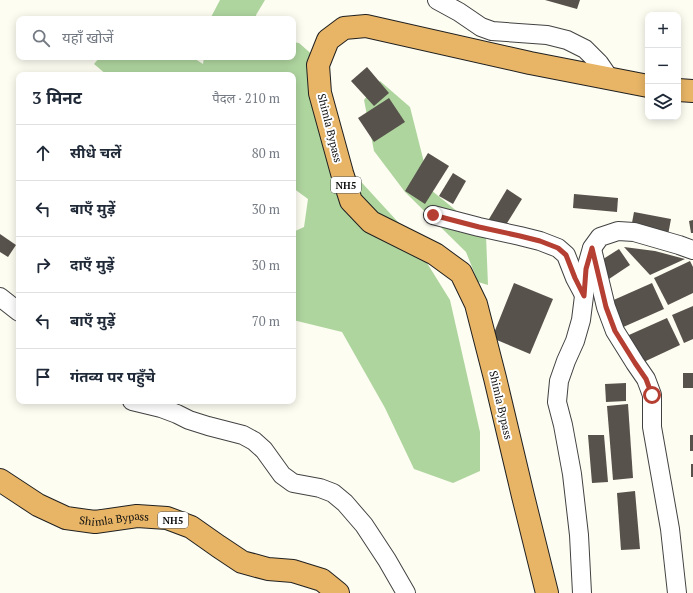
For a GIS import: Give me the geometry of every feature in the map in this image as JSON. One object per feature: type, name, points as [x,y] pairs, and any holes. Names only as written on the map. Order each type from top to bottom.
[{"type":"highway","name":"Shimla Bypass","points":[[547,593],[476,304],[461,273],[435,254],[371,222],[350,201],[320,93],[318,65],[328,40],[344,28],[366,26],[530,63],[645,85]]},
{"type":"highway","points":[[681,90],[693,92]]},
{"type":"highway","name":"Shimla Bypass","points":[[0,480],[38,505],[66,518],[95,522],[137,516],[167,518],[191,527],[242,562],[268,569],[293,571],[322,580],[338,593]]},
{"type":"street","points":[[437,0],[459,12],[481,27],[492,31],[547,35],[567,40],[585,49],[599,63],[610,79]]},
{"type":"street","points":[[433,215],[540,241],[558,248],[566,255],[584,296]]},
{"type":"street","points":[[582,593],[579,535],[563,425],[557,402],[559,381],[575,341],[580,320],[586,269],[592,248],[600,237],[618,231],[634,232],[679,244],[693,250]]},
{"type":"street","points":[[592,248],[606,307],[615,331],[646,379],[652,395],[652,427],[670,529],[677,593]]},
{"type":"street","points":[[0,297],[16,310]]},
{"type":"street","points":[[144,404],[161,408],[208,426],[243,435],[254,441],[264,450],[282,476],[293,483],[320,488],[333,493],[364,526],[387,560],[406,593]]},
{"type":"green space","points":[[220,0],[265,0],[256,16],[212,16]]},
{"type":"green space","points":[[296,42],[299,43],[315,57],[353,173],[409,234],[450,300],[480,432],[480,471],[453,483],[414,469],[385,408],[342,332],[296,321],[296,231],[304,227],[308,199],[296,190],[296,72],[103,72],[94,64],[97,60],[197,60],[203,64],[204,60],[296,60]]},
{"type":"green space","points":[[380,81],[410,107],[431,190],[486,235],[488,285],[478,282],[466,252],[405,192],[374,151],[364,100]]},
{"type":"building","points":[[545,0],[580,0],[577,9]]},
{"type":"building","points":[[367,67],[389,93],[374,106],[351,81]]},
{"type":"building","points":[[389,98],[405,122],[374,142],[358,118]]},
{"type":"building","points":[[428,153],[449,166],[425,204],[405,191]]},
{"type":"building","points":[[453,173],[466,181],[453,204],[439,196]]},
{"type":"building","points":[[507,189],[522,199],[504,228],[489,219]]},
{"type":"building","points":[[574,194],[618,198],[617,212],[573,208]]},
{"type":"building","points":[[634,212],[671,219],[668,235],[631,228]]},
{"type":"building","points":[[693,220],[693,233],[691,233],[689,221]]},
{"type":"building","points":[[0,234],[16,245],[8,257],[0,252]]},
{"type":"building","points":[[624,247],[655,251],[685,259],[650,275]]},
{"type":"building","points":[[619,249],[630,265],[600,285],[589,268]]},
{"type":"building","points":[[690,261],[693,267],[693,293],[668,305],[654,278]]},
{"type":"building","points":[[514,283],[553,299],[530,354],[492,338]]},
{"type":"building","points":[[652,283],[664,309],[612,332],[600,306]]},
{"type":"building","points":[[693,306],[693,339],[684,343],[672,315]]},
{"type":"building","points":[[667,318],[680,345],[633,367],[620,339]]},
{"type":"building","points":[[683,373],[693,373],[693,388],[683,388]]},
{"type":"building","points":[[626,383],[626,401],[606,402],[605,384]]},
{"type":"building","points":[[628,404],[633,478],[613,480],[607,406]]},
{"type":"building","points":[[588,435],[604,435],[608,482],[592,483]]},
{"type":"building","points":[[690,435],[693,435],[693,451],[690,451]]},
{"type":"building","points":[[691,464],[693,464],[693,477],[691,477]]},
{"type":"building","points":[[635,491],[640,549],[621,550],[617,493]]},
{"type":"route","points":[[433,215],[540,241],[558,248],[566,255],[584,296],[586,269],[592,248],[606,307],[615,331],[646,379],[652,395]]}]
